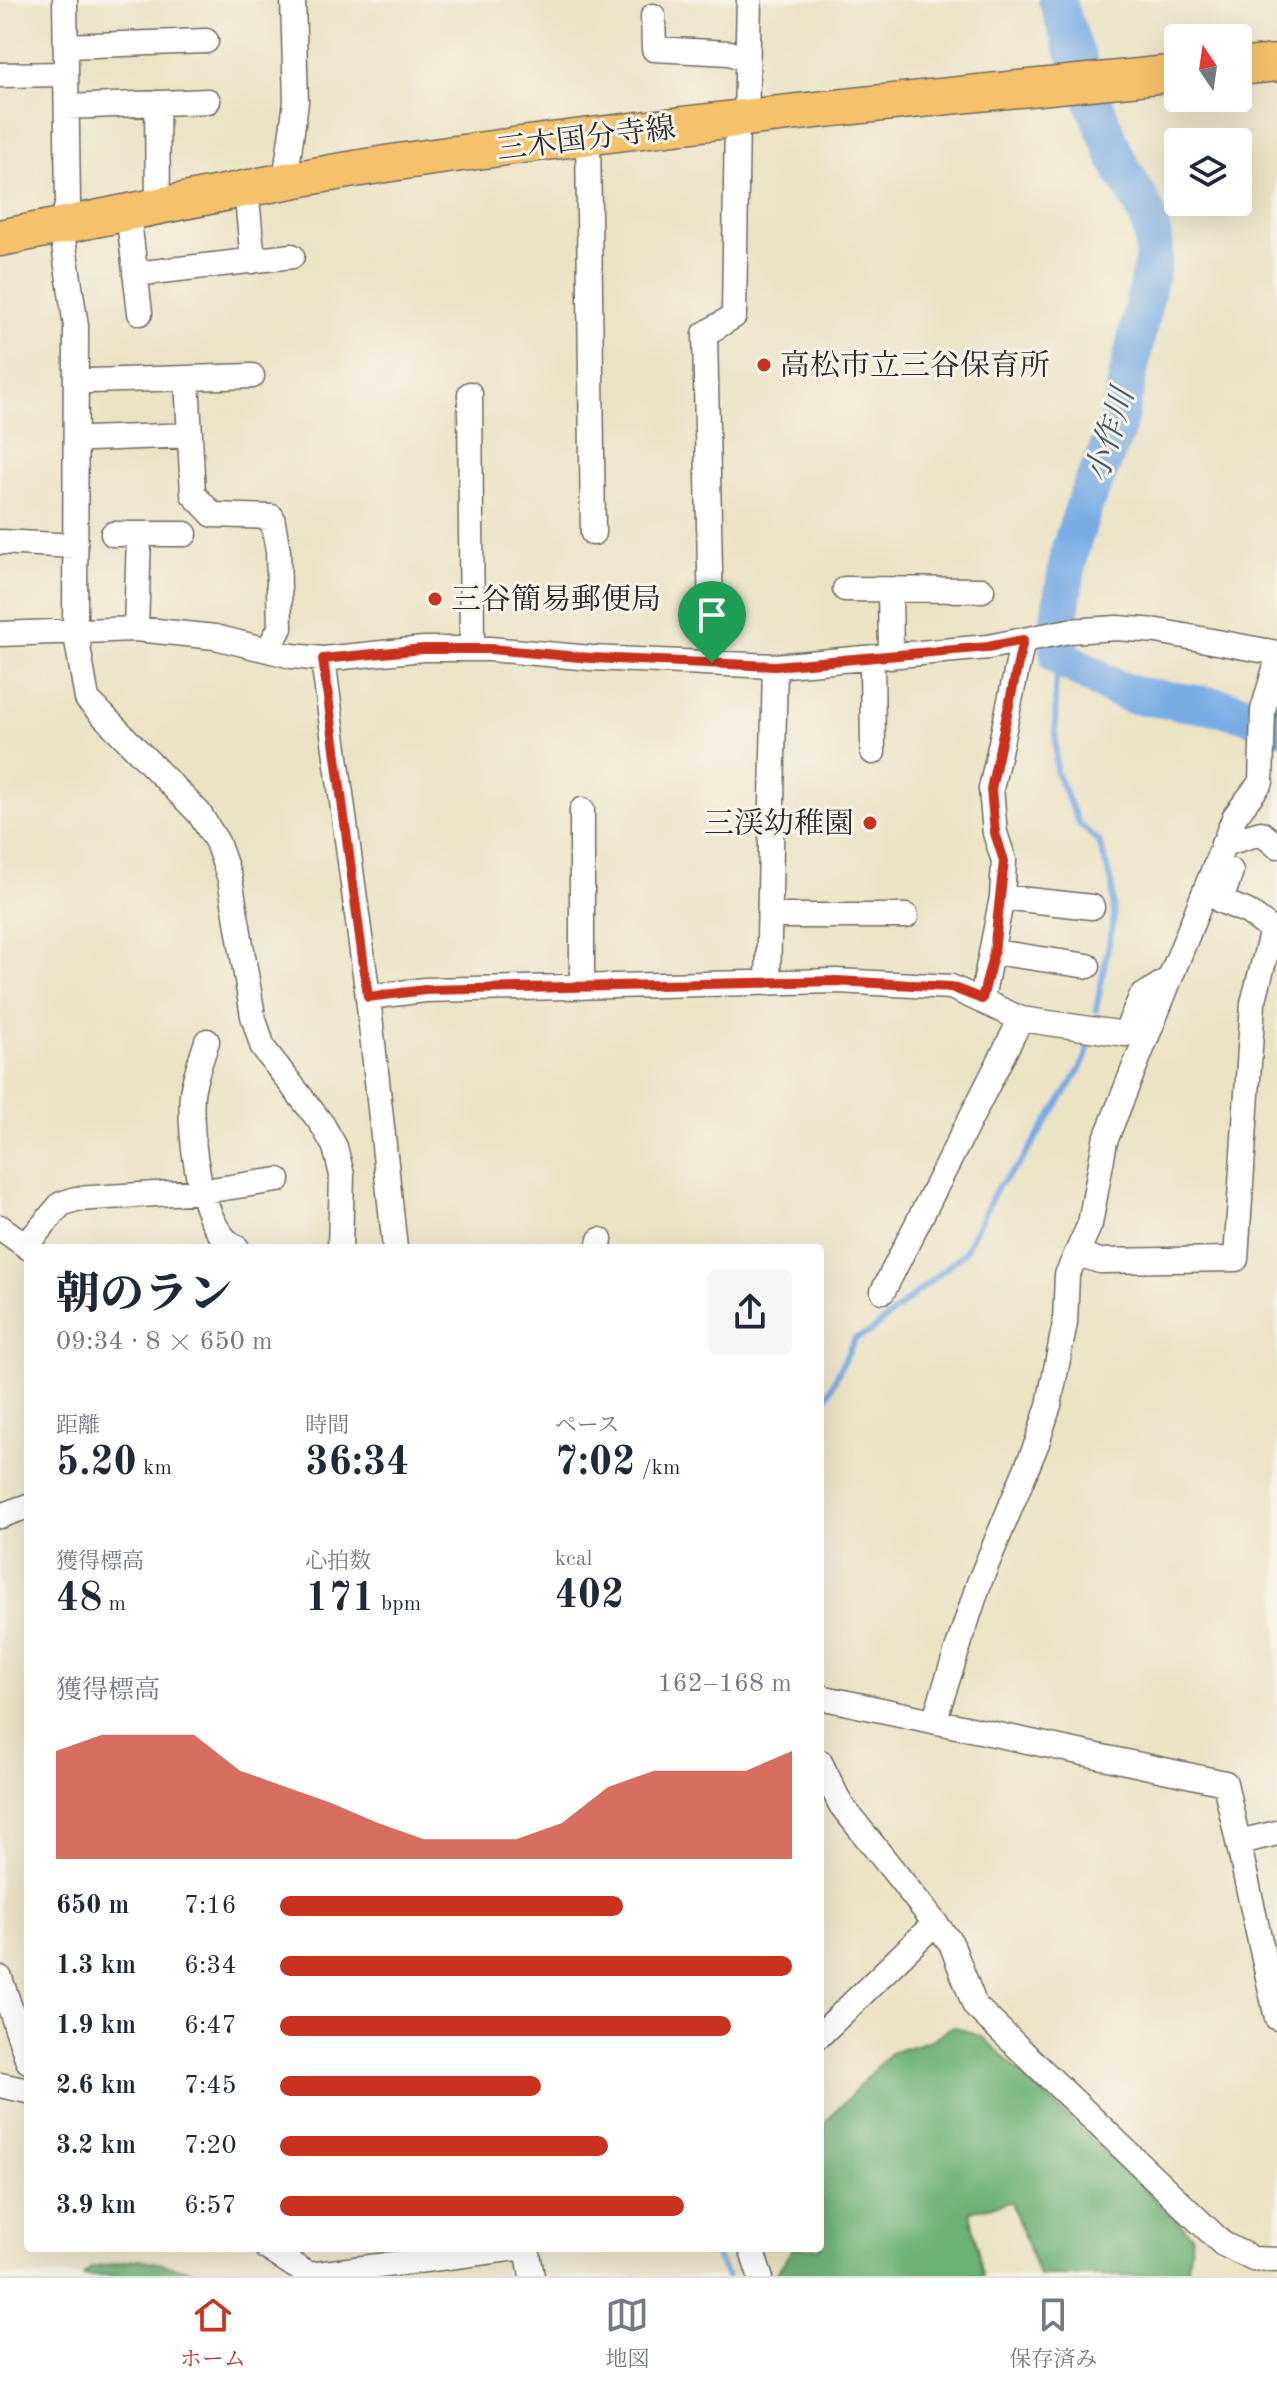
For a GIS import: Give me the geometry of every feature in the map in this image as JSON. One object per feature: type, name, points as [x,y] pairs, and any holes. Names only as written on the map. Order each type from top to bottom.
[{"type":"main road","points":[[1252,66],[1277,63]]},
{"type":"main road","name":"三木国分寺線","points":[[0,238],[285,181],[588,137],[1164,74]]},
{"type":"street","points":[[65,0],[68,202],[61,226],[76,326],[75,629],[87,699],[199,813],[217,842],[230,879],[253,1016],[263,1048],[322,1124],[335,1147],[342,1175],[340,1244]]},
{"type":"street","points":[[285,181],[296,102],[293,0]]},
{"type":"street","points":[[712,663],[705,334],[734,316],[749,0]]},
{"type":"street","points":[[653,16],[654,49],[730,53],[747,60]]},
{"type":"street","points":[[66,46],[206,41]]},
{"type":"street","points":[[0,75],[66,74]]},
{"type":"street","points":[[67,107],[208,101]]},
{"type":"street","points":[[140,313],[135,274],[157,103]]},
{"type":"street","points":[[588,137],[593,533]]},
{"type":"street","points":[[246,188],[253,261]]},
{"type":"street","points":[[135,274],[292,256]]},
{"type":"street","points":[[90,381],[252,376]]},
{"type":"street","points":[[187,379],[193,494],[213,515],[272,517],[278,551],[280,628],[268,650]]},
{"type":"street","points":[[470,394],[472,649]]},
{"type":"street","points":[[89,439],[190,435]]},
{"type":"street","points":[[113,534],[185,534]]},
{"type":"street","points":[[136,629],[139,535]]},
{"type":"street","points":[[0,542],[75,546]]},
{"type":"street","points":[[845,589],[982,590]]},
{"type":"street","points":[[873,752],[890,590]]},
{"type":"street","points":[[0,634],[136,629],[215,637],[323,659],[423,649],[472,649],[775,666],[882,658],[1046,635],[1157,631],[1277,653]]},
{"type":"street","points":[[982,999],[994,952],[1004,861],[995,833],[991,789],[1046,635]]},
{"type":"street","points":[[323,659],[368,997],[388,1244]]},
{"type":"street","points":[[934,1721],[979,1583],[1037,1443],[1065,1323],[1067,1275],[1090,1224],[1105,1141],[1235,816],[1261,782],[1263,722],[1277,662]]},
{"type":"street","points":[[768,983],[775,666]]},
{"type":"street","points":[[582,810],[582,987]]},
{"type":"street","points":[[1223,844],[1261,833],[1277,846]]},
{"type":"street","points":[[1078,1254],[1100,1261],[1236,1259],[1253,1003],[1272,930],[1248,912],[1221,901],[1238,849],[1223,844]]},
{"type":"street","points":[[1002,897],[1092,907]]},
{"type":"street","points":[[770,916],[906,916]]},
{"type":"street","points":[[994,952],[1088,966]]},
{"type":"street","points":[[368,997],[425,990],[837,981],[951,987],[1021,1019],[1125,1034],[1141,997],[1169,979]]},
{"type":"street","points":[[883,1291],[1021,1019]]},
{"type":"street","points":[[207,1041],[192,1094],[196,1163],[211,1223],[229,1244]]},
{"type":"street","points":[[30,1244],[61,1204],[76,1199],[204,1191],[278,1180]]},
{"type":"street","points":[[0,1227],[25,1244]]},
{"type":"street","points":[[0,1516],[24,1507]]},
{"type":"street","points":[[824,1698],[1225,1783],[1277,2018]]},
{"type":"street","points":[[824,1770],[841,1805],[951,1943],[975,2006],[1223,2244],[1253,2259],[1277,2260]]},
{"type":"street","points":[[1239,1842],[1277,1833]]},
{"type":"street","points":[[824,2031],[934,1924]]},
{"type":"street","points":[[0,1978],[24,2049]]},
{"type":"street","points":[[0,2085],[24,2090]]},
{"type":"street","points":[[273,2252],[309,2275],[487,2252]]},
{"type":"street","points":[[528,2252],[532,2276]]},
{"type":"street","points":[[752,2252],[760,2276]]},
{"type":"green space","points":[[953,2026],[983,2037],[1192,2235],[1187,2276],[1039,2276],[1011,2202],[970,2211],[983,2276],[775,2276],[790,2252],[824,2252],[824,2136],[827,2121],[890,2053],[931,2040]]},
{"type":"green space","points":[[139,2259],[218,2276],[83,2276],[91,2268]]},
{"type":"waterway","name":"小作川","points":[[1057,0],[1113,150],[1146,212],[1154,256],[1116,431],[1086,500],[1070,549],[1058,624],[1059,656],[1108,685],[1133,695],[1220,707],[1271,720],[1277,725]]},
{"type":"waterway","points":[[1059,656],[1055,691],[1056,772],[1079,824],[1099,842],[1112,884],[1114,916],[1096,1010]]},
{"type":"waterway","points":[[824,1403],[855,1338],[869,1333],[964,1253],[998,1186],[1019,1165],[1075,1078],[1091,1038]]},
{"type":"waterway","points":[[714,2252],[727,2276]]},
{"type":"place","name":"高松市立三谷保育所","points":[[764,365]]},
{"type":"place","name":"三谷簡易郵便局","points":[[435,599]]},
{"type":"place","name":"三渓幼稚園","points":[[870,823]]},
{"type":"route","points":[[1023,640],[995,758],[991,789],[995,833],[1004,861],[994,952],[982,999],[951,987],[837,981],[425,990],[368,997],[323,659],[423,649],[490,649],[591,658],[712,663],[775,666],[988,647],[1023,640]]}]
